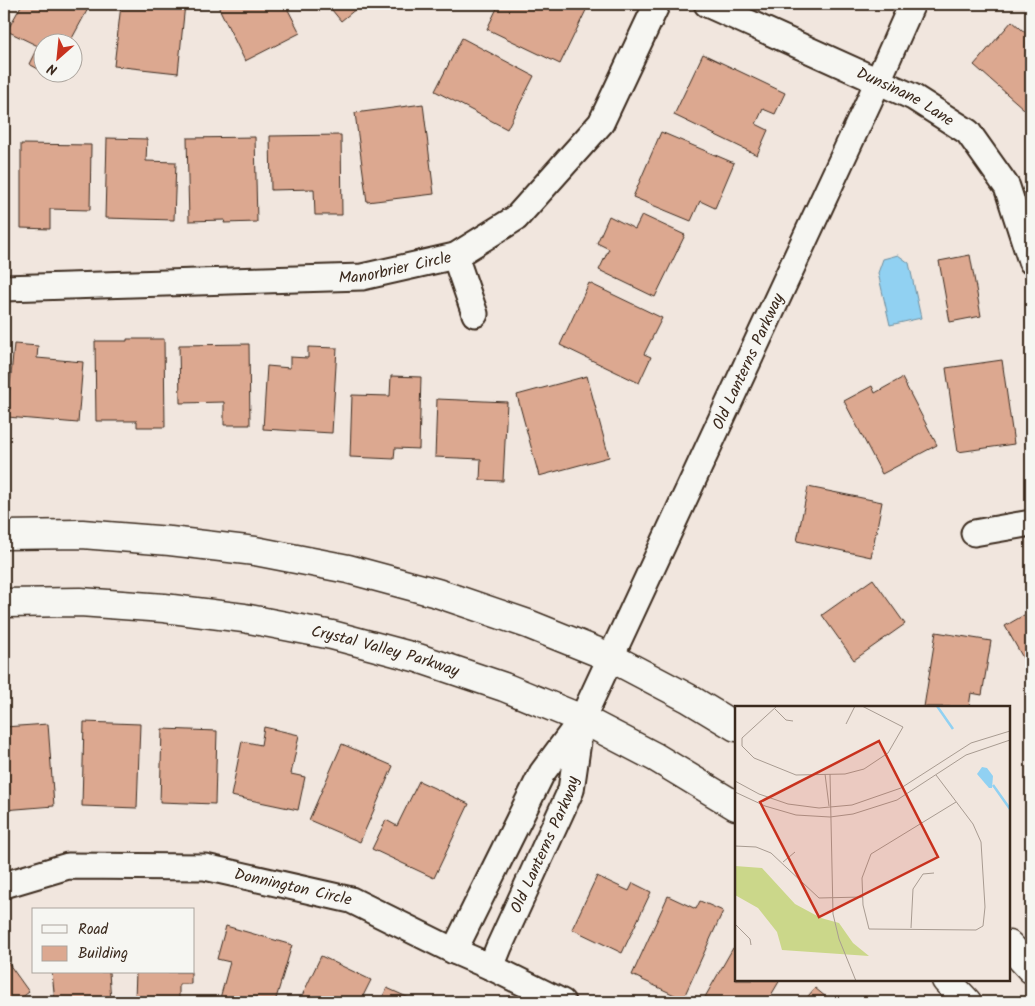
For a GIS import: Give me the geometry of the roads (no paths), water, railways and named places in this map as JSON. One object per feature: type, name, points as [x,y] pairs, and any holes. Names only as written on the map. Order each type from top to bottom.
[{"type":"main road","points":[[4,535],[82,534],[170,541],[255,551],[348,569],[446,596],[528,624],[610,657],[688,698],[735,726]]},
{"type":"main road","name":"Crystal Valley Parkway","points":[[4,603],[80,602],[164,608],[244,618],[332,635],[418,658],[504,687],[582,718],[655,757],[735,805]]},
{"type":"main road","points":[[1010,946],[1031,969]]},
{"type":"main road","points":[[947,981],[967,1002]]},
{"type":"street","name":"Manorbrier Circle","points":[[4,288],[362,277],[455,256],[516,218],[601,123],[656,4]]},
{"type":"street","name":"Dunsinane Lane","points":[[707,4],[914,97],[968,132],[1007,187],[1031,261]]},
{"type":"street","name":"Old Lanterns Parkway","points":[[454,951],[542,773],[582,718],[912,4]]},
{"type":"street","points":[[455,256],[475,314]]},
{"type":"street","points":[[974,533],[1031,523]]},
{"type":"street","name":"Old Lanterns Parkway","points":[[491,967],[571,790],[582,718]]},
{"type":"street","name":"Donnington Circle","points":[[4,885],[68,866],[205,867],[351,900],[562,1002]]},
{"type":"water","points":[[898,255],[909,263],[921,318],[890,325],[878,273],[883,259]]}]
